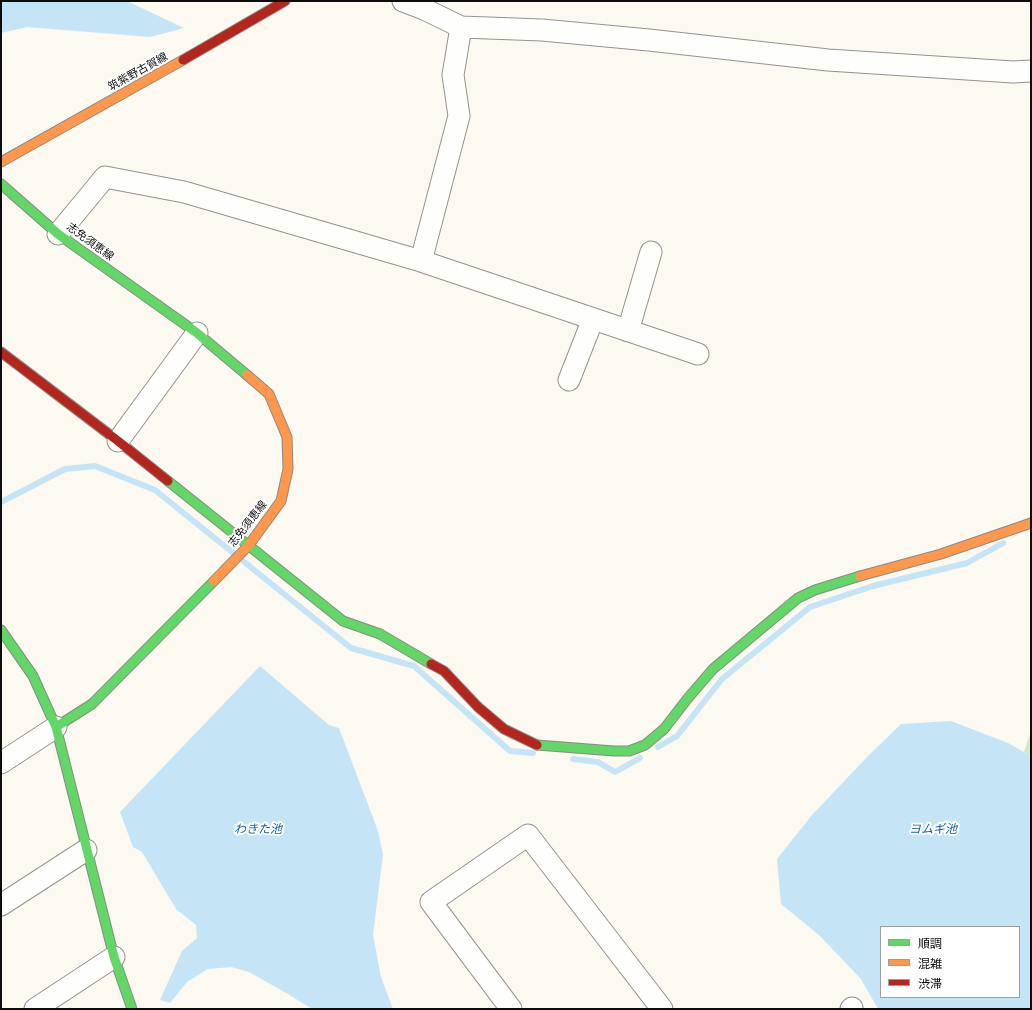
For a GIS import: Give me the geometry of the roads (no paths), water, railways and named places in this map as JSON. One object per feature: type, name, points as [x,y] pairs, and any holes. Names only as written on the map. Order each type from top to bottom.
[{"type":"street","name":"筑紫野古賀線","points":[[1,162],[202,50],[285,1]]},
{"type":"street","points":[[402,1],[424,9],[461,27],[542,30],[649,40],[828,60],[1031,72]]},
{"type":"street","points":[[421,261],[459,116],[453,75],[461,27]]},
{"type":"street","points":[[58,234],[105,177],[184,192],[421,261],[698,354]]},
{"type":"street","name":"志免須恵線","points":[[1,184],[58,234],[198,333],[269,394],[286,437],[288,469],[281,501],[249,545],[92,704],[56,727]]},
{"type":"street","points":[[628,331],[651,252]]},
{"type":"street","points":[[569,380],[593,319]]},
{"type":"street","points":[[118,441],[198,333]]},
{"type":"street","points":[[1,352],[118,441],[343,621],[380,634],[444,671],[478,707],[504,729],[535,745],[614,751],[629,751],[645,745],[664,729],[713,669],[798,598],[815,590],[941,554],[1031,523]]},
{"type":"street","points":[[1,630],[33,676],[56,727],[114,957],[122,984],[132,1009]]},
{"type":"street","points":[[1,763],[56,727]]},
{"type":"street","points":[[511,1009],[431,902],[528,835],[662,1009]]},
{"type":"street","points":[[1,905],[86,850]]},
{"type":"street","points":[[35,1009],[114,957]]},
{"type":"water","points":[[1,1],[129,2],[184,28],[150,37],[27,27],[1,33]]},
{"type":"water","name":"わきた池","points":[[260,666],[329,725],[339,728],[378,831],[383,854],[373,935],[381,977],[393,1009],[312,1009],[249,972],[231,967],[208,969],[187,982],[170,1003],[160,1000],[182,951],[197,938],[196,925],[176,909],[142,852],[133,847],[120,812]]},
{"type":"water","name":"ヨムギ池","points":[[951,721],[1008,743],[1031,756],[1031,1009],[878,1009],[861,979],[819,935],[781,904],[777,859],[812,815],[867,757],[901,724]]},
{"type":"waterway","points":[[1,502],[65,469],[95,466],[155,490],[351,648],[414,666],[510,751],[533,753]]},
{"type":"waterway","points":[[658,747],[677,736],[722,679],[810,607],[873,586],[967,563],[1003,543]]},
{"type":"waterway","points":[[573,759],[598,762],[615,772],[640,758]]}]
